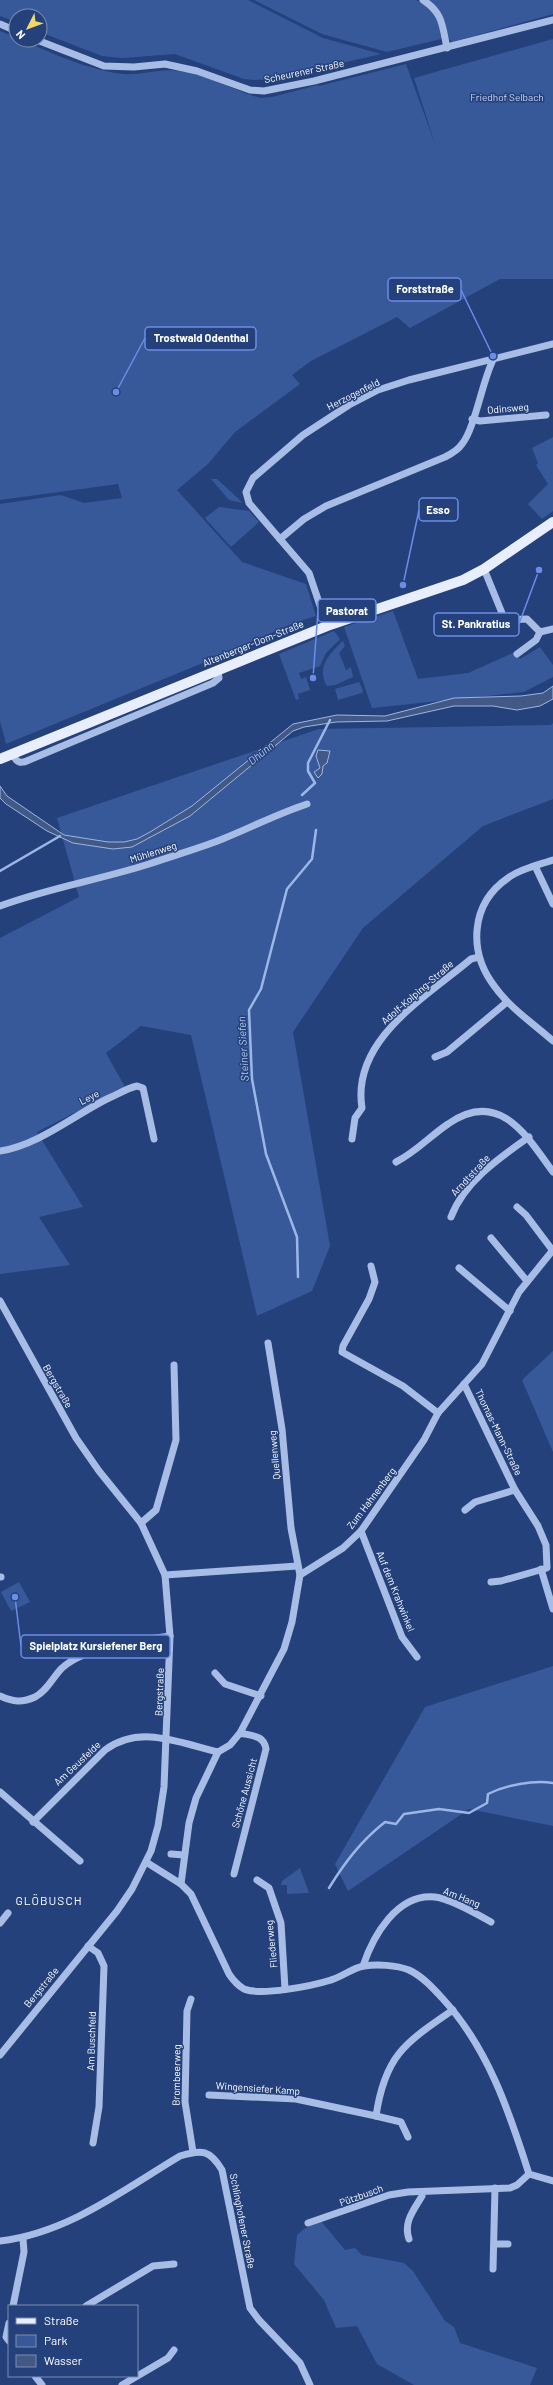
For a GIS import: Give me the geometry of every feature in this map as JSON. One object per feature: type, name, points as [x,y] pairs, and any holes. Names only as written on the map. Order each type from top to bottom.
[{"type":"main road","name":"Altenberger-Dom-Straße","points":[[0,759],[327,626],[446,586],[484,569],[553,522]]},
{"type":"street","points":[[423,0],[435,8],[440,18],[447,48]]},
{"type":"street","name":"Scheurener Straße","points":[[48,44],[104,66],[134,68],[165,64],[196,71],[250,90],[264,91],[300,84],[447,48],[553,20]]},
{"type":"street","name":"Herzogenfeld","points":[[327,626],[309,573],[249,503],[246,492],[253,478],[303,435],[349,405],[378,390],[409,380],[553,344]]},
{"type":"street","points":[[280,539],[304,519],[320,509],[452,454],[466,438],[485,376],[493,360]]},
{"type":"street","name":"Odinsweg","points":[[472,419],[480,421],[546,415]]},
{"type":"street","points":[[484,569],[504,618],[507,620],[528,619],[540,632]]},
{"type":"street","points":[[540,632],[553,629]]},
{"type":"street","points":[[518,654],[536,640],[540,632]]},
{"type":"street","name":"Mühlenweg","points":[[0,906],[32,894],[92,881],[149,864],[220,840],[278,814],[307,804]]},
{"type":"street","points":[[553,860],[509,877],[489,896],[479,914],[476,929],[479,957],[485,974],[508,1002],[553,1040]]},
{"type":"street","points":[[535,866],[553,904]]},
{"type":"street","name":"Adolf-Kolping-Straße","points":[[352,1139],[355,1118],[362,1108],[360,1096],[363,1077],[371,1054],[382,1037],[393,1024],[471,959],[479,957]]},
{"type":"street","points":[[435,1057],[448,1052],[508,1002]]},
{"type":"street","name":"Leye","points":[[0,1151],[10,1150],[36,1139],[88,1108],[138,1086],[143,1088],[154,1139]]},
{"type":"street","points":[[396,1162],[411,1154],[449,1123],[470,1113],[484,1112],[500,1115],[518,1125],[529,1137],[553,1172]]},
{"type":"street","name":"Arndtstraße","points":[[451,1217],[456,1203],[488,1168],[529,1137]]},
{"type":"street","points":[[517,1207],[526,1215],[553,1250]]},
{"type":"street","points":[[491,1238],[527,1281]]},
{"type":"street","name":"Zum Hahnenberg","points":[[300,1575],[343,1548],[361,1531],[424,1440],[438,1413],[482,1364],[490,1352],[510,1311],[527,1281],[553,1250]]},
{"type":"street","points":[[371,1266],[375,1282],[371,1293],[343,1346],[342,1352],[403,1386],[438,1413]]},
{"type":"street","points":[[459,1268],[510,1311]]},
{"type":"street","name":"Bergstraße","points":[[0,1301],[76,1438],[99,1471],[141,1523],[165,1574],[170,1636],[164,1787],[158,1826],[146,1862],[117,1911],[3,2045],[0,2055]]},
{"type":"street","name":"Quellenweg","points":[[268,1343],[282,1429],[297,1566],[300,1575]]},
{"type":"street","points":[[141,1523],[156,1510],[176,1440],[174,1365]]},
{"type":"street","name":"Thomas-Mann-Straße","points":[[464,1384],[515,1490],[538,1526],[546,1545],[547,1568],[542,1569]]},
{"type":"street","name":"Thomas-Mann-Straße","points":[[465,1510],[475,1502],[515,1490]]},
{"type":"street","name":"Auf dem Krahwinkel","points":[[361,1531],[402,1637],[417,1657]]},
{"type":"street","points":[[165,1574],[297,1566]]},
{"type":"street","points":[[491,1582],[501,1581],[542,1569],[553,1609]]},
{"type":"street","points":[[181,1884],[189,1823],[196,1798],[218,1752],[230,1745],[240,1733],[261,1696],[284,1649],[292,1622],[300,1575]]},
{"type":"street","points":[[0,1696],[21,1702],[36,1696],[62,1668],[80,1658],[128,1642],[170,1636]]},
{"type":"street","points":[[215,1673],[226,1684],[261,1696]]},
{"type":"street","name":"Schöne Aussicht","points":[[234,1874],[266,1749],[265,1743],[261,1738],[240,1733]]},
{"type":"street","name":"Am Geusfelde","points":[[33,1822],[65,1788],[115,1742],[130,1737],[148,1735],[167,1740]]},
{"type":"street","points":[[167,1740],[218,1752]]},
{"type":"street","points":[[0,1792],[80,1861]]},
{"type":"street","points":[[171,1854],[184,1855]]},
{"type":"street","points":[[146,1862],[181,1884],[191,1894],[199,1908],[229,1974],[237,1984],[245,1989],[255,1991],[308,1987],[332,1980],[363,1966],[398,1967],[409,1970],[434,1989],[453,2010],[474,2039],[492,2073],[512,2119],[529,2174],[553,2181]]},
{"type":"street","name":"Fliederweg","points":[[257,1880],[269,1888],[281,1923],[285,1989]]},
{"type":"street","name":"Am Hang","points":[[363,1966],[370,1946],[396,1909],[424,1897],[436,1897],[491,1922]]},
{"type":"street","points":[[0,1923],[8,1913]]},
{"type":"street","name":"Am Buschfeld","points":[[88,1946],[98,1953],[104,1966],[99,2107],[94,2143]]},
{"type":"street","name":"Brombeerweg","points":[[191,1999],[187,2011],[185,2102],[193,2152]]},
{"type":"street","points":[[376,2116],[384,2077],[392,2061],[413,2038],[453,2010]]},
{"type":"street","name":"Wingensiefer Kamp","points":[[209,2094],[296,2099],[376,2116],[401,2122],[408,2137]]},
{"type":"street","points":[[0,2241],[23,2238],[56,2228],[78,2218],[180,2156],[193,2152]]},
{"type":"street","name":"Schlinghofener Straße","points":[[193,2152],[204,2152],[215,2158],[222,2170],[250,2308],[259,2320],[300,2363],[310,2385]]},
{"type":"street","name":"Pützbusch","points":[[308,2223],[389,2196],[422,2192],[513,2186],[529,2174]]},
{"type":"street","points":[[493,2268],[495,2244],[495,2188]]},
{"type":"street","points":[[409,2239],[406,2229],[407,2222],[422,2196],[422,2192]]},
{"type":"street","points":[[12,2305],[24,2252],[23,2238]]},
{"type":"street","points":[[495,2244],[508,2244]]},
{"type":"street","points":[[88,2305],[153,2266],[174,2264]]},
{"type":"street","points":[[8,2328],[6,2337],[8,2340]]},
{"type":"street","points":[[138,2376],[168,2358],[174,2350]]},
{"type":"street","points":[[122,2385],[136,2377]]},
{"type":"green space","points":[[0,0],[248,0],[323,38],[381,54],[274,79],[254,80],[244,79],[175,54],[123,58],[102,56],[48,35],[48,8],[8,8],[8,19],[0,16]]},
{"type":"green space","points":[[254,0],[416,0],[431,11],[439,26],[441,39],[387,52],[322,34]]},
{"type":"green space","points":[[425,0],[553,0],[553,14],[452,42],[448,37],[438,10]]},
{"type":"green space","name":"Friedhof Selbach","points":[[0,31],[8,34],[8,48],[40,48],[74,62],[122,74],[136,74],[165,70],[180,71],[211,79],[261,98],[272,97],[318,85],[319,86],[406,64],[435,144],[414,78],[553,39],[553,279],[500,279],[410,328],[397,317],[311,361],[292,375],[300,384],[235,432],[208,464],[177,490],[242,562],[306,584],[316,616],[294,623],[210,660],[6,744],[0,721],[0,504],[61,495],[84,503],[122,498],[118,484],[0,500]]},
{"type":"green space","points":[[553,437],[553,511],[542,519],[528,504],[548,484],[536,465],[538,463],[532,448]]},
{"type":"green space","points":[[211,479],[217,479],[243,503],[229,500]]},
{"type":"green space","points":[[219,507],[249,511],[259,522],[231,547],[205,518]]},
{"type":"green space","points":[[393,611],[418,679],[468,673],[515,652],[520,659],[540,647],[553,665],[553,677],[524,692],[372,708],[344,627]]},
{"type":"green space","points":[[334,631],[340,639],[326,653],[320,666],[299,673],[301,679],[306,677],[310,690],[298,694],[299,699],[296,700],[279,654]]},
{"type":"green space","points":[[343,641],[345,646],[339,653],[346,670],[351,667],[353,677],[335,685],[327,686],[323,673],[326,661],[333,650]]},
{"type":"green space","points":[[359,682],[363,690],[362,693],[338,700],[335,689]]},
{"type":"green space","points":[[553,723],[553,799],[483,826],[363,928],[293,1032],[330,1246],[312,1291],[257,1316],[191,1035],[141,1026],[106,1053],[125,1087],[37,1132],[83,1207],[39,1217],[70,1265],[0,1274],[0,938],[79,897],[57,818],[319,729],[551,725]]},
{"type":"green space","points":[[553,1351],[553,1452],[522,1380]]},
{"type":"green space","points":[[19,1582],[30,1602],[11,1611],[1,1592]]},
{"type":"green space","points":[[553,1666],[553,1826],[469,1809],[348,1891],[335,1864],[425,1707]]},
{"type":"green space","points":[[300,1868],[309,1893],[287,1894],[287,1885],[281,1885],[282,1881]]},
{"type":"green space","points":[[321,2221],[345,2250],[355,2248],[362,2255],[404,2263],[413,2271],[445,2321],[454,2327],[460,2343],[537,2368],[530,2385],[414,2385],[377,2364],[357,2326],[336,2328],[324,2300],[294,2264],[297,2235],[304,2229]]},
{"type":"water","name":"Dhünn","points":[[553,686],[553,699],[540,706],[517,710],[493,706],[454,706],[387,721],[336,722],[304,727],[293,731],[190,816],[132,847],[113,849],[73,843],[47,831],[6,804],[0,798],[0,786],[7,796],[64,835],[108,842],[124,842],[137,839],[192,806],[293,724],[337,715],[385,716],[454,698],[521,696],[543,693]]},
{"type":"water","points":[[318,750],[330,751],[327,763],[323,766],[322,774],[318,778],[314,772],[320,768],[316,756]]},
{"type":"waterway","name":"Steiner Siefen","points":[[302,795],[315,783],[308,771],[308,763],[330,720]]},
{"type":"waterway","name":"Steiner Siefen","points":[[298,1277],[297,1237],[266,1154],[252,1079],[249,1010],[261,989],[287,889],[312,859],[316,830]]},
{"type":"waterway","points":[[0,871],[60,836]]},
{"type":"waterway","points":[[329,1888],[354,1852],[376,1829],[385,1822],[396,1824],[404,1814],[439,1809],[469,1813],[487,1803],[488,1794],[495,1791],[528,1783],[553,1783]]},
{"type":"place","name":"Forststraße","points":[[493,356]]},
{"type":"place","name":"Trostwald Odenthal","points":[[116,392]]},
{"type":"place","name":"St. Pankratius","points":[[539,570]]},
{"type":"place","name":"Esso","points":[[403,585]]},
{"type":"place","name":"Pastorat","points":[[313,678]]},
{"type":"place","name":"Spielplatz Kursiefener Berg","points":[[15,1597]]},
{"type":"district","name":"GLÖBUSCH","points":[[49,1901]]}]
